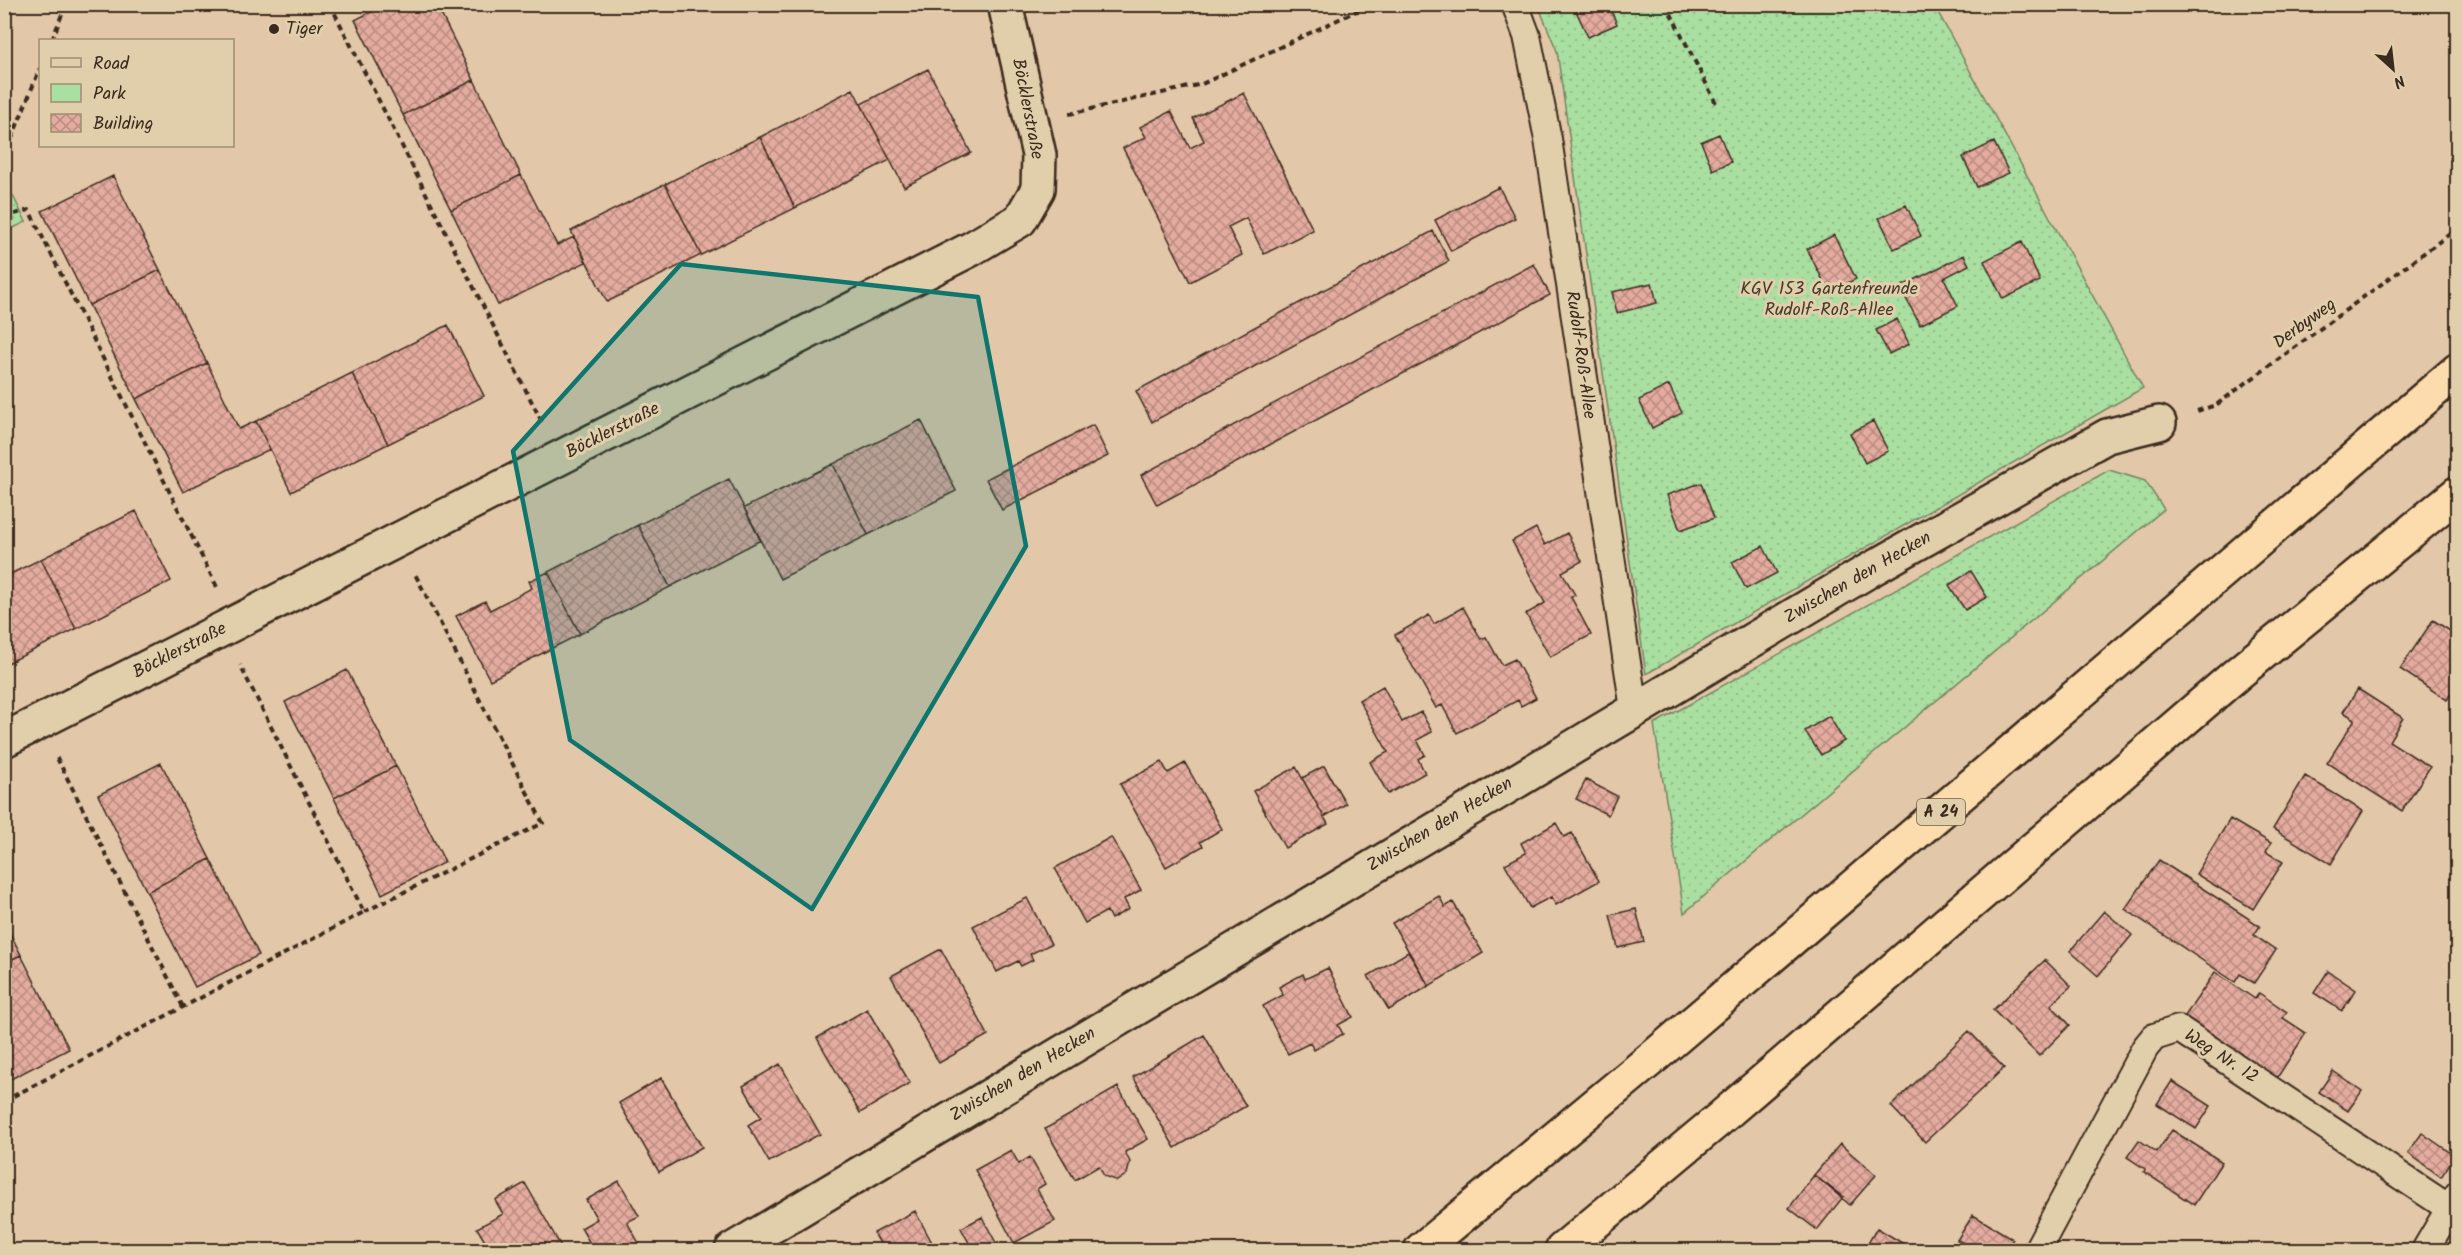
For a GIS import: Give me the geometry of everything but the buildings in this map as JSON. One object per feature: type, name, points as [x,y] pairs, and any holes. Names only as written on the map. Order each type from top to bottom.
[{"type":"highway","name":"A 24","points":[[1422,1251],[1711,1008],[2457,370]]},
{"type":"highway","points":[[1562,1251],[1717,1121],[2237,674],[2457,493]]},
{"type":"street","name":"Böcklerstraße","points":[[4,740],[970,249],[1020,220],[1038,189],[1039,155],[1005,4]]},
{"type":"street","name":"Zwischen den Hecken","points":[[732,1251],[1868,571],[2107,436],[2158,423]]},
{"type":"lane","name":"Rudolf-Roß-Allee","points":[[1515,4],[1527,36],[1548,139],[1634,709]]},
{"type":"lane","name":"Weg Nr. 12","points":[[2037,1251],[2145,1048],[2154,1037],[2179,1029],[2455,1205]]},
{"type":"lane","points":[[2425,1251],[2455,1205]]},
{"type":"path","points":[[52,39],[66,4]]},
{"type":"path","points":[[330,4],[560,458]]},
{"type":"path","points":[[1031,122],[1202,84],[1371,4]]},
{"type":"path","points":[[1666,4],[1716,103]]},
{"type":"path","points":[[4,158],[39,70]]},
{"type":"path","points":[[4,217],[29,210],[364,912]]},
{"type":"path","name":"Derbyweg","points":[[2158,423],[2216,405],[2457,228]]},
{"type":"path","points":[[4,1101],[364,912],[543,823],[398,541]]},
{"type":"path","points":[[39,723],[183,1007]]},
{"type":"highlighted area","points":[[681,264],[978,297],[1026,546],[812,909],[570,740],[513,451]]},
{"type":"green space","name":"KGV 153 Gartenfreunde Rudolf-Roß-Allee","points":[[1538,5],[1934,5],[2143,388],[1646,674],[1557,51]]},
{"type":"green space","points":[[5,180],[26,222],[4,232]]},
{"type":"green space","points":[[2109,470],[2145,481],[2164,509],[1684,913],[1654,724]]},
{"type":"place","name":"Tiger","points":[[274,29]]}]
